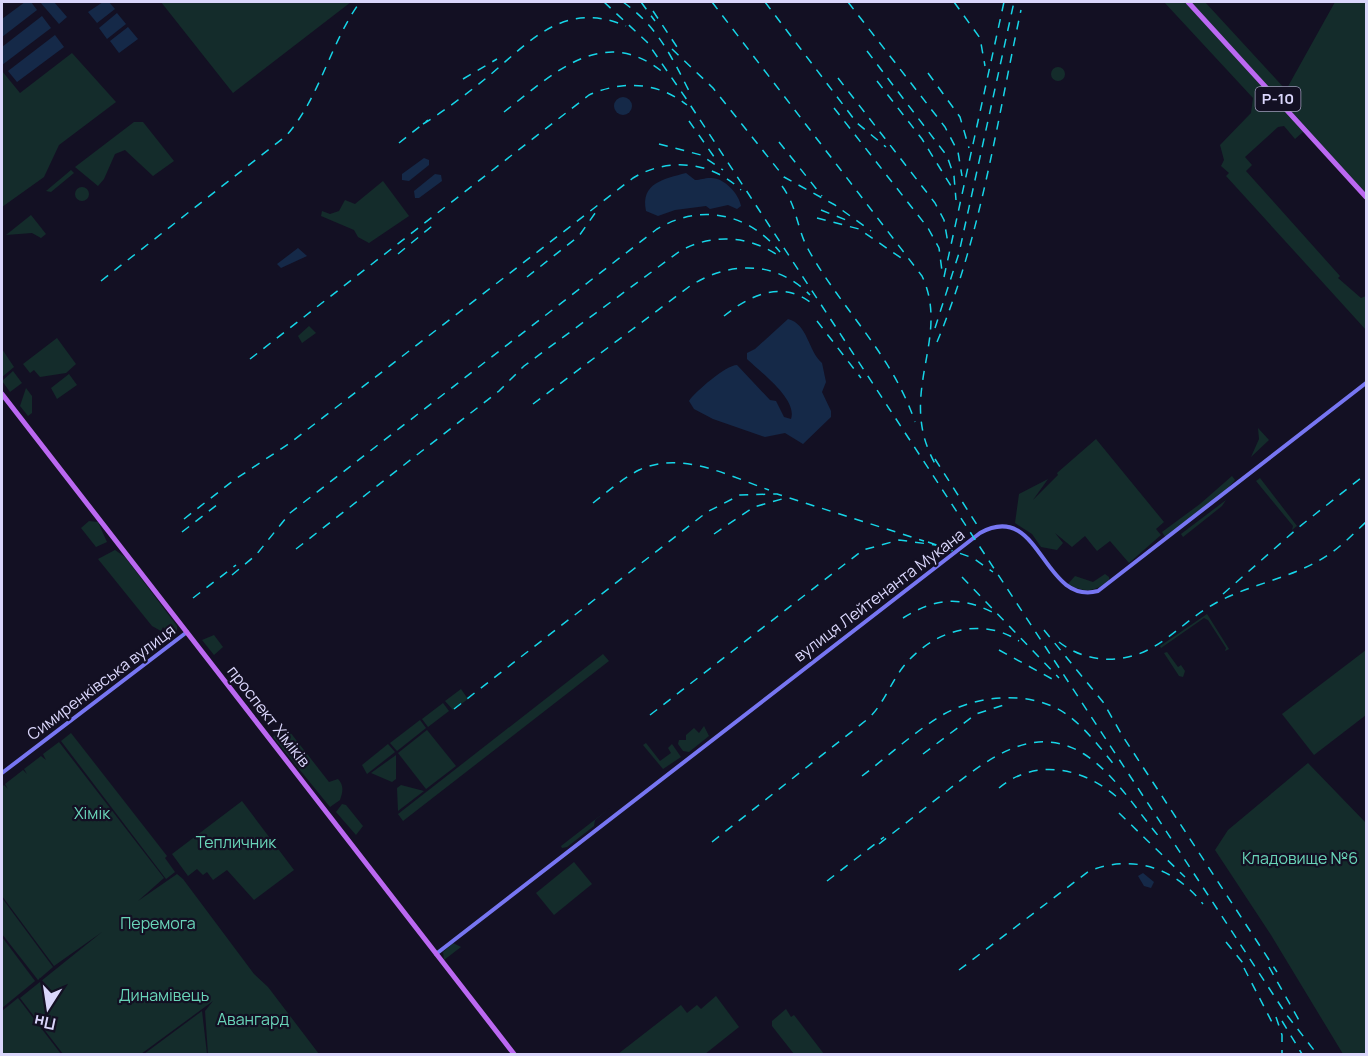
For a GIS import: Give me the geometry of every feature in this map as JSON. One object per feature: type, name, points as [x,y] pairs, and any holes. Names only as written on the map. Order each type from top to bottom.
[{"type":"main road","name":"Р-10","points":[[1188,2],[1366,197]]},
{"type":"main road","name":"вулиця Лейтенанта Мукана","points":[[436,954],[940,562],[982,532],[1002,526],[1015,528],[1028,538],[1068,587],[1081,592],[1100,590],[1366,383]]},
{"type":"main road","name":"проспект Хіміків","points":[[2,394],[514,1054]]},
{"type":"main road","name":"Симиренківська вулиця","points":[[2,773],[187,632]]},
{"type":"green space","points":[[161,2],[351,2],[233,93]]},
{"type":"green space","points":[[1164,2],[1205,2],[1286,90],[1335,2],[1366,2],[1366,197],[1283,104],[1304,131],[1295,139],[1284,126],[1278,127],[1245,157],[1252,165],[1246,171],[1340,276],[1338,278],[1361,298],[1366,296],[1366,330],[1226,176],[1229,173],[1221,166],[1224,160],[1220,145],[1251,113],[1253,98]]},
{"type":"green space","points":[[72,53],[116,102],[59,145],[44,177],[2,207],[2,71],[20,93]]},
{"type":"green space","points":[[1055,67],[1061,67],[1065,74],[1061,81],[1055,81],[1051,77],[1051,71]]},
{"type":"green space","points":[[134,122],[143,122],[174,161],[153,176],[125,150],[115,154],[104,179],[98,186],[75,167]]},
{"type":"green space","points":[[71,170],[74,173],[51,192],[46,191]]},
{"type":"green space","points":[[383,181],[409,216],[369,243],[358,237],[354,230],[321,216],[322,211],[330,214],[339,211],[345,200],[355,204]]},
{"type":"green space","points":[[82,187],[87,189],[89,194],[87,199],[82,201],[77,199],[75,194],[77,189]]},
{"type":"green space","points":[[31,215],[46,234],[41,238],[32,233],[6,235]]},
{"type":"green space","points":[[309,326],[316,333],[302,343],[298,336]]},
{"type":"green space","points":[[57,338],[76,364],[66,373],[40,377],[34,370],[30,373],[23,364]]},
{"type":"green space","points":[[2,349],[14,367],[2,377]]},
{"type":"green space","points":[[13,371],[22,383],[10,392],[2,381]]},
{"type":"green space","points":[[69,374],[77,385],[57,399],[51,388]]},
{"type":"green space","points":[[26,388],[32,396],[32,413],[28,416],[20,406]]},
{"type":"green space","points":[[1258,428],[1269,440],[1251,457],[1259,439]]},
{"type":"green space","points":[[1096,439],[1164,522],[1156,529],[1161,535],[1129,563],[1110,541],[1097,551],[1085,536],[1072,547],[1055,533],[1063,543],[1057,550],[1041,547],[1032,534],[1015,523],[1019,494],[1048,479],[1033,500],[1058,475],[1057,473]]},
{"type":"green space","points":[[1232,476],[1235,480],[1227,489],[1166,538],[1162,532],[1200,504]]},
{"type":"green space","points":[[1260,478],[1297,526],[1292,530],[1293,526],[1256,481]]},
{"type":"green space","points":[[1226,500],[1222,506],[1183,537],[1181,534]]},
{"type":"green space","points":[[89,521],[98,522],[107,542],[96,547],[81,528]]},
{"type":"green space","points":[[115,550],[125,557],[177,626],[177,633],[169,634],[163,627],[161,631],[152,626],[98,559]]},
{"type":"green space","points":[[1105,574],[1109,577],[1109,581],[1094,589],[1084,590],[1068,584],[1075,576],[1093,582]]},
{"type":"green space","points":[[1207,614],[1229,649],[1225,651],[1226,648],[1208,620],[1204,618],[1161,648],[1160,646]]},
{"type":"green space","points":[[214,635],[223,647],[214,655],[202,640]]},
{"type":"green space","points":[[1366,650],[1366,715],[1314,755],[1282,714]]},
{"type":"green space","points":[[1167,652],[1178,667],[1181,665],[1185,671],[1183,677],[1179,676],[1164,653]]},
{"type":"green space","points":[[603,654],[609,661],[403,821],[398,814]]},
{"type":"green space","points":[[461,689],[468,699],[453,710],[445,701]]},
{"type":"green space","points":[[443,703],[449,711],[428,727],[422,719]]},
{"type":"green space","points":[[420,720],[426,728],[397,751],[390,743]]},
{"type":"green space","points":[[704,726],[709,736],[689,752],[683,751],[678,744],[679,740],[686,740],[686,735],[694,728],[699,733]]},
{"type":"green space","points":[[286,727],[329,782],[338,779],[341,784],[340,800],[330,807],[273,737]]},
{"type":"green space","points":[[427,730],[456,766],[426,789],[398,753]]},
{"type":"green space","name":"Хімік","points":[[71,733],[167,856],[165,858],[175,872],[166,879],[61,741]]},
{"type":"green space","points":[[59,742],[164,878],[138,901],[177,874],[183,879],[254,974],[268,987],[319,1054],[208,1054],[205,1011],[213,1001],[141,1054],[63,1054],[20,998],[102,932],[54,966],[2,896],[2,787],[4,785],[8,789],[5,784],[23,770],[27,774],[24,769],[41,756],[46,760],[43,754]]},
{"type":"green space","points":[[646,743],[660,761],[671,753],[668,748],[672,744],[681,757],[663,769],[643,745]]},
{"type":"green space","points":[[388,744],[395,752],[367,774],[362,765]]},
{"type":"green space","points":[[396,755],[396,779],[392,782],[371,773]]},
{"type":"green space","name":"Кладовище №6","points":[[1308,763],[1366,823],[1366,1054],[1343,1054],[1271,935],[1215,850],[1228,830]]},
{"type":"green space","points":[[401,785],[424,791],[398,811],[397,788]]},
{"type":"green space","name":"Тепличник","points":[[242,801],[294,870],[254,900],[227,870],[213,880],[207,872],[203,875],[197,869],[188,876],[172,854]]},
{"type":"green space","points":[[342,804],[346,805],[363,826],[356,835],[336,812]]},
{"type":"green space","points":[[610,808],[595,820],[594,826],[567,847],[562,848],[561,846]]},
{"type":"green space","points":[[574,862],[592,884],[554,915],[536,893]]},
{"type":"green space","points":[[2,898],[53,967],[38,980],[2,934]]},
{"type":"green space","points":[[2,937],[35,981],[2,1008]]},
{"type":"green space","points":[[453,943],[461,947],[444,960],[443,952]]},
{"type":"green space","points":[[716,996],[739,1027],[705,1054],[618,1054],[681,1005],[687,1013],[697,1005],[701,1009]]},
{"type":"green space","points":[[18,998],[61,1054],[2,1054],[2,1011]]},
{"type":"green space","points":[[786,1009],[791,1017],[794,1015],[824,1054],[794,1054],[772,1026],[772,1021]]},
{"type":"green space","points":[[202,1011],[207,1054],[144,1054]]},
{"type":"water","points":[[25,2],[31,2],[37,10],[2,37],[2,19]]},
{"type":"water","points":[[40,2],[54,2],[67,17],[59,24]]},
{"type":"water","points":[[103,2],[109,2],[115,9],[97,23],[88,12]]},
{"type":"water","points":[[117,13],[126,24],[107,39],[99,28]]},
{"type":"water","points":[[42,16],[51,28],[2,65],[2,47]]},
{"type":"water","points":[[128,27],[138,39],[119,53],[110,41]]},
{"type":"water","points":[[55,35],[64,47],[17,82],[8,71]]},
{"type":"water","points":[[623,97],[629,100],[632,106],[629,112],[623,115],[617,112],[614,106],[617,100]]},
{"type":"water","points":[[424,158],[429,160],[429,165],[409,181],[402,180],[402,174]]},
{"type":"water","points":[[686,173],[695,180],[715,178],[725,183],[734,192],[741,206],[737,209],[728,205],[710,209],[706,206],[675,210],[658,216],[646,211],[645,202],[650,188],[662,180]]},
{"type":"water","points":[[435,174],[441,175],[442,181],[419,198],[415,198],[414,191]]},
{"type":"water","points":[[298,248],[307,256],[281,268],[277,264]]},
{"type":"water","points":[[788,319],[800,326],[822,363],[826,382],[822,392],[831,411],[831,417],[803,444],[785,433],[765,437],[713,419],[694,409],[689,401],[697,392],[719,374],[737,365],[770,400],[776,401],[784,417],[791,419],[792,411],[783,394],[747,359],[747,353],[755,349]]},
{"type":"water","points":[[1143,873],[1154,882],[1151,888],[1144,886],[1138,876]]},
{"type":"railway","points":[[101,281],[286,136],[308,105],[341,35],[360,2]]},
{"type":"railway","points":[[604,2],[647,42],[685,97],[1286,1014],[1317,1054]]},
{"type":"railway","points":[[623,2],[635,11],[654,32],[670,55],[690,93]]},
{"type":"railway","points":[[641,2],[655,21]]},
{"type":"railway","points":[[712,2],[922,276],[929,300],[931,323],[921,392],[921,416],[925,441],[937,467]]},
{"type":"railway","points":[[765,2],[857,123],[886,147]]},
{"type":"railway","points":[[848,2],[945,127],[958,152],[962,176]]},
{"type":"railway","points":[[954,2],[980,38],[985,66]]},
{"type":"railway","points":[[944,277],[1004,2]]},
{"type":"railway","points":[[935,328],[959,253],[1014,2]]},
{"type":"railway","points":[[937,342],[977,220],[1021,10]]},
{"type":"railway","points":[[653,11],[681,53]]},
{"type":"railway","points":[[423,124],[457,101],[535,37],[551,28],[567,21],[585,18],[604,19],[626,26]]},
{"type":"railway","points":[[672,49],[713,88],[784,177],[835,205],[871,231]]},
{"type":"railway","points":[[867,51],[947,156],[954,176],[956,200]]},
{"type":"railway","points":[[504,112],[560,70],[580,59],[600,53],[621,53],[643,59],[665,74]]},
{"type":"railway","points":[[463,79],[497,59]]},
{"type":"railway","points":[[928,73],[960,117],[969,148]]},
{"type":"railway","points":[[838,78],[935,203],[944,220],[948,243]]},
{"type":"railway","points":[[877,81],[922,139],[951,186]]},
{"type":"railway","points":[[250,359],[589,95],[615,87],[640,86],[664,92],[687,105]]},
{"type":"railway","points":[[834,108],[928,228],[939,248],[942,271]]},
{"type":"railway","points":[[399,143],[428,120]]},
{"type":"railway","points":[[689,121],[717,161]]},
{"type":"railway","points":[[779,142],[822,196]]},
{"type":"railway","points":[[659,144],[701,155],[723,170]]},
{"type":"railway","points":[[184,519],[234,480],[290,443],[633,178],[660,167],[689,165],[716,173],[741,190]]},
{"type":"railway","points":[[782,186],[791,201],[808,249],[821,271],[880,353],[905,398],[915,422]]},
{"type":"railway","points":[[527,277],[579,236],[598,209]]},
{"type":"railway","points":[[821,210],[846,220]]},
{"type":"railway","points":[[232,575],[256,555],[290,513],[657,229],[690,216],[723,216],[753,228],[780,252]]},
{"type":"railway","points":[[817,218],[859,229],[907,262]]},
{"type":"railway","points":[[398,254],[437,222]]},
{"type":"railway","points":[[296,549],[499,391],[524,366],[680,251],[692,245],[716,239],[728,239],[753,243],[776,254]]},
{"type":"railway","points":[[533,404],[690,286],[720,272],[752,268],[767,270],[782,275],[810,295]]},
{"type":"railway","points":[[724,316],[754,297],[776,291],[799,295],[810,302]]},
{"type":"railway","points":[[817,321],[861,378]]},
{"type":"railway","points":[[935,459],[979,528]]},
{"type":"railway","points":[[593,503],[639,470],[671,463],[705,467],[769,490]]},
{"type":"railway","points":[[1223,594],[1299,527],[1366,474]]},
{"type":"railway","points":[[454,709],[707,512],[740,495],[777,494],[924,541]]},
{"type":"railway","points":[[714,534],[754,507],[782,499]]},
{"type":"railway","points":[[182,532],[222,501]]},
{"type":"railway","points":[[1059,642],[1074,652],[1101,659],[1119,659],[1140,653],[1152,648],[1214,604],[1315,563],[1338,548],[1366,522]]},
{"type":"railway","points":[[650,715],[863,550],[899,540],[936,545]]},
{"type":"railway","points":[[928,542],[973,558],[993,572]]},
{"type":"railway","points":[[193,598],[236,565]]},
{"type":"railway","points":[[962,577],[1059,678]]},
{"type":"railway","points":[[903,618],[936,603],[957,601],[992,612]]},
{"type":"railway","points":[[712,842],[869,718],[903,667],[927,645],[956,631],[972,629],[988,629],[1004,633],[1019,641]]},
{"type":"railway","points":[[1044,630],[1103,702],[1122,735],[1277,972]]},
{"type":"railway","points":[[999,650],[1054,680]]},
{"type":"railway","points":[[862,776],[939,717],[970,703],[1004,698],[1022,698],[1055,707],[1076,722],[1116,767]]},
{"type":"railway","points":[[923,754],[976,714],[1007,704]]},
{"type":"railway","points":[[879,844],[995,757],[1029,743],[1047,742],[1065,745],[1095,762],[1116,782],[1161,839]]},
{"type":"railway","points":[[999,788],[1013,778],[1028,772],[1060,770],[1090,779],[1118,798]]},
{"type":"railway","points":[[1119,813],[1185,877]]},
{"type":"railway","points":[[827,881],[884,837]]},
{"type":"railway","points":[[959,970],[1089,871],[1105,866],[1136,864],[1151,867],[1179,881],[1203,904]]},
{"type":"railway","points":[[1226,942],[1247,968]]},
{"type":"railway","points":[[1269,967],[1300,1022]]},
{"type":"railway","points":[[1244,968],[1275,1028]]},
{"type":"railway","points":[[1276,1017],[1282,1035],[1282,1054]]},
{"type":"railway","points":[[1282,1021],[1302,1054]]},
{"type":"park label","name":"Перемога","points":[[158,923]]},
{"type":"park label","name":"Динамівець","points":[[164,995]]},
{"type":"park label","name":"Авангард","points":[[253,1019]]}]
